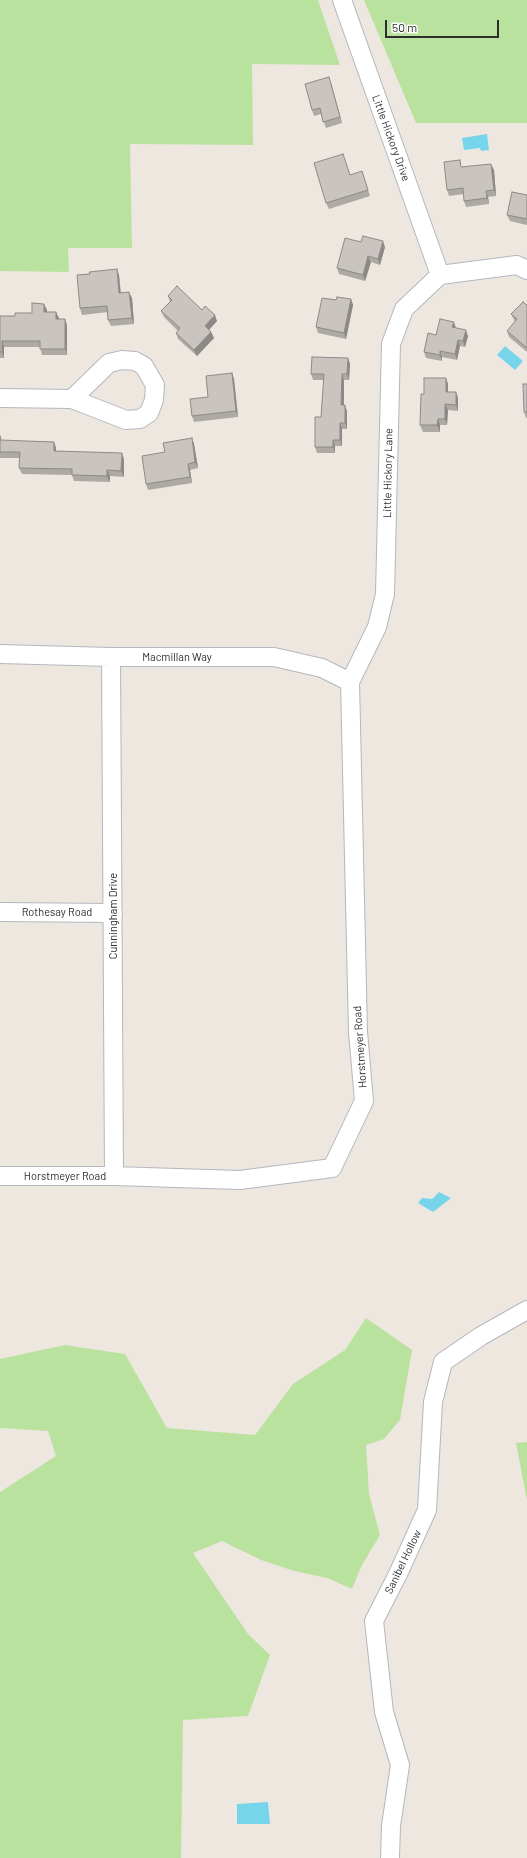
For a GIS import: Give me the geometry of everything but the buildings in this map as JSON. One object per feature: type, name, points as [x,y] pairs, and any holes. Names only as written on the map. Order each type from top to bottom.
[{"type":"street","name":"Little Hickory Drive","points":[[342,0],[440,275]]},
{"type":"street","points":[[440,275],[517,265],[527,270]]},
{"type":"street","name":"Little Hickory Lane","points":[[350,682],[377,627],[385,594],[391,344],[404,309],[440,275]]},
{"type":"street","points":[[0,398],[72,399]]},
{"type":"street","name":"Macmillan Way","points":[[0,654],[111,657],[274,657],[322,668],[350,682]]},
{"type":"street","name":"Cunningham Drive","points":[[111,657],[114,1176]]},
{"type":"street","name":"Horstmeyer Road","points":[[0,1176],[114,1176],[240,1180],[332,1168],[364,1101],[358,1032],[350,682]]},
{"type":"street","name":"Rothesay Road","points":[[0,912],[113,913]]},
{"type":"street","name":"Sanibel Hollow","points":[[390,1858],[391,1826],[400,1766],[384,1712],[374,1621],[398,1574],[427,1510],[433,1402],[443,1362],[481,1336],[527,1310]]},
{"type":"green space","points":[[0,0],[318,0],[340,65],[252,64],[253,145],[130,144],[132,248],[68,248],[69,272],[0,271]]},
{"type":"green space","points":[[364,0],[527,0],[527,123],[416,123]]},
{"type":"green space","points":[[366,1318],[412,1350],[400,1420],[384,1439],[366,1445],[369,1494],[380,1535],[362,1565],[352,1589],[327,1578],[294,1571],[261,1560],[222,1541],[193,1553],[248,1634],[270,1655],[248,1716],[183,1720],[181,1858],[0,1858],[0,1492],[56,1456],[48,1431],[0,1428],[0,1359],[65,1345],[125,1354],[167,1428],[255,1435],[293,1384],[345,1350]]},
{"type":"green space","points":[[527,1442],[527,1500],[516,1443]]},
{"type":"water","points":[[487,134],[489,150],[481,151],[480,148],[464,150],[462,138]]},
{"type":"water","points":[[505,346],[523,361],[515,370],[497,355]]},
{"type":"water","points":[[439,1192],[451,1198],[433,1212],[418,1203],[422,1198],[432,1199]]},
{"type":"water","points":[[268,1802],[270,1824],[237,1824],[237,1804]]}]
